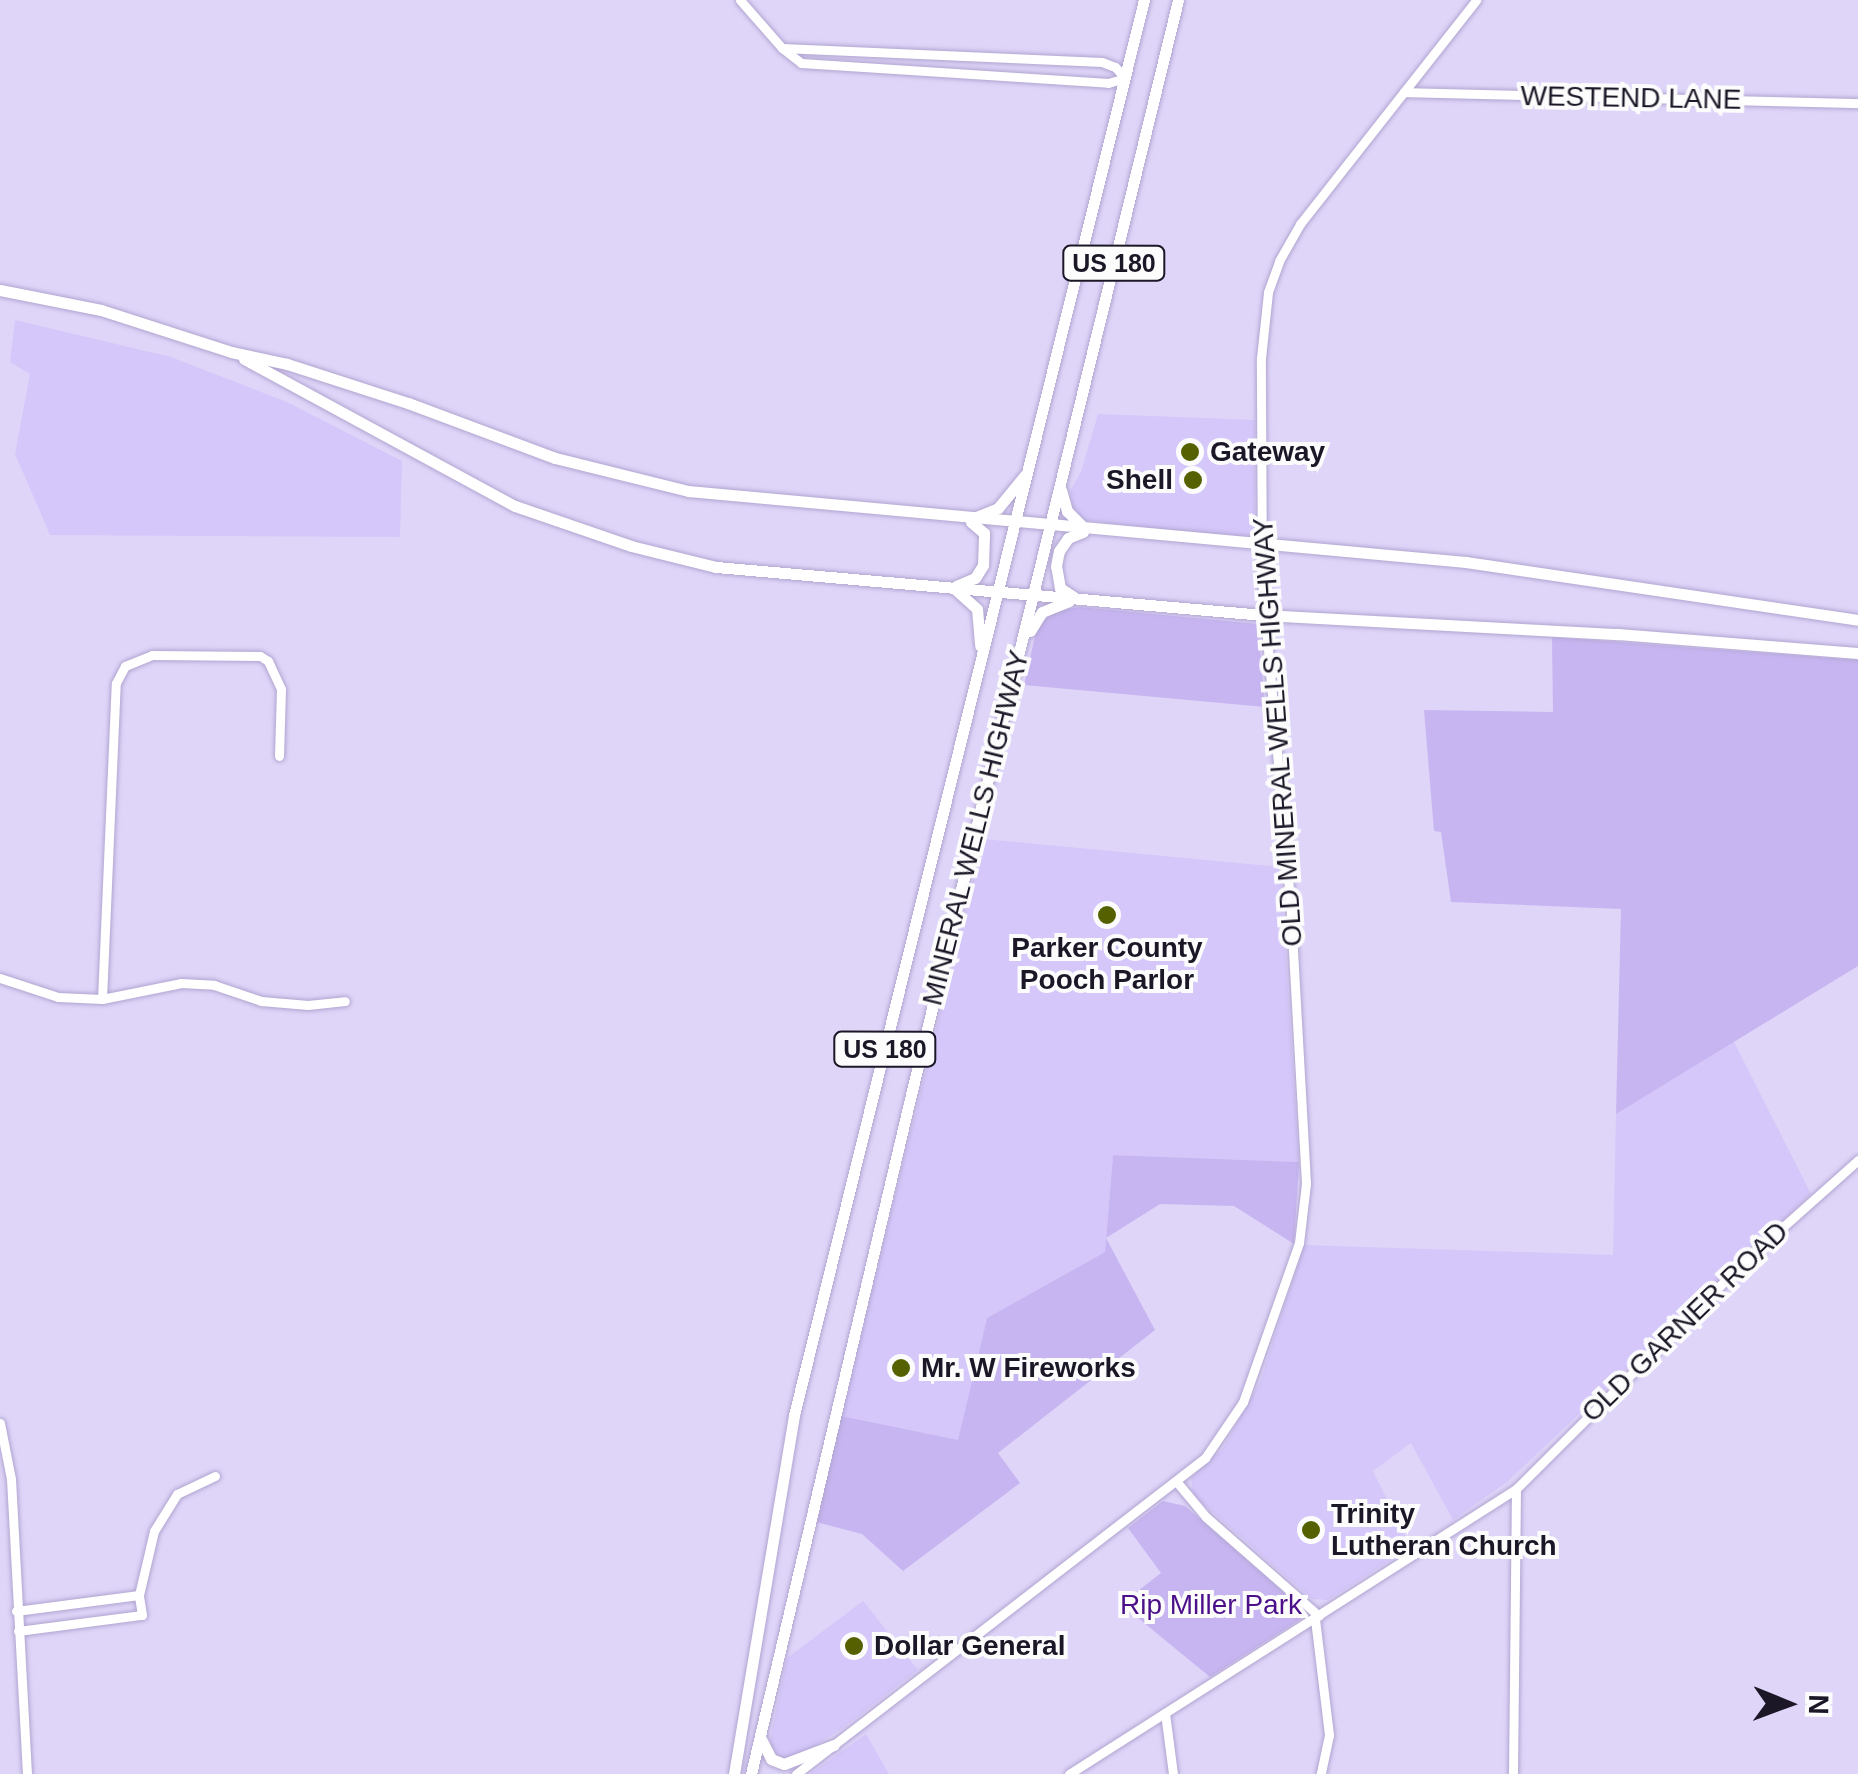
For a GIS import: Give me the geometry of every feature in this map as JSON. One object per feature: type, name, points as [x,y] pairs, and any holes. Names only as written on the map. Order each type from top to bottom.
[{"type":"main road","name":"MINERAL WELLS HIGHWAY","points":[[734,1774],[794,1415],[1144,0]]},
{"type":"main road","name":"MINERAL WELLS HIGHWAY","points":[[752,1774],[1178,0]]},
{"type":"main road","points":[[0,290],[101,310],[231,352],[333,378],[540,453],[642,482],[742,498],[1466,562],[1858,620]]},
{"type":"main road","points":[[231,352],[464,482],[590,534],[716,567],[1264,615],[1618,634],[1858,653]]},
{"type":"main road","points":[[967,519],[998,508],[1030,468]]},
{"type":"main road","points":[[1060,484],[1067,511],[1087,530]]},
{"type":"main road","points":[[952,588],[975,578],[983,565],[984,533],[967,519]]},
{"type":"main road","points":[[1078,599],[1060,588],[1056,566],[1059,550],[1068,538],[1087,530]]},
{"type":"main road","points":[[952,588],[977,609],[980,666]]},
{"type":"main road","points":[[1020,653],[1042,612],[1078,599]]},
{"type":"main road","points":[[760,1735],[766,1753],[784,1764],[834,1745]]},
{"type":"street","points":[[740,0],[782,48],[801,64],[1108,84],[1125,78],[1116,67],[1102,62],[782,48]]},
{"type":"street","name":"OLD MINERAL WELLS HIGHWAY","points":[[796,1774],[1176,1481],[1218,1443],[1243,1402],[1299,1243],[1306,1183],[1290,912],[1261,546],[1261,358],[1268,292],[1300,224],[1476,0]]},
{"type":"street","points":[[1004,57],[1006,76]]},
{"type":"street","name":"WESTEND LANE","points":[[1404,92],[1858,104]]},
{"type":"street","points":[[102,1000],[116,683],[125,666],[152,656],[260,656],[268,661],[281,690],[279,756]]},
{"type":"street","points":[[0,978],[58,996],[102,1000],[181,983],[214,985],[272,1002],[308,1005],[345,1000]]},
{"type":"street","name":"OLD GARNER ROAD","points":[[1069,1774],[1516,1489],[1734,1272],[1858,1160]]},
{"type":"street","points":[[0,1422],[11,1478],[27,1774]]},
{"type":"street","points":[[18,1632],[142,1616],[139,1595],[154,1531],[178,1494],[216,1476]]},
{"type":"street","points":[[1176,1481],[1206,1517],[1317,1618],[1329,1735],[1321,1774]]},
{"type":"street","points":[[1513,1774],[1516,1489]]},
{"type":"street","points":[[0,1545],[14,1544]]},
{"type":"street","points":[[16,1611],[139,1595]]},
{"type":"street","points":[[1166,1714],[1173,1774]]},
{"type":"shaded area","points":[[15,320],[171,357],[287,402],[402,461],[400,537],[50,535],[15,454],[30,374],[10,362]]},
{"type":"shaded area","points":[[1098,414],[1255,420],[1255,535],[1243,540],[1084,520],[1073,509],[1070,491],[1081,472]]},
{"type":"shaded area","points":[[983,839],[1280,867],[1299,1162],[1113,1155],[1105,1252],[987,1318],[958,1441],[841,1416]]},
{"type":"shaded area","points":[[1733,1040],[1811,1194],[1507,1482],[1453,1520],[1411,1443],[1373,1471],[1411,1547],[1328,1600],[1312,1599],[1193,1495],[1191,1478],[1223,1448],[1260,1382],[1304,1245],[1613,1255],[1616,1114]]},
{"type":"shaded area","points":[[863,1601],[918,1670],[843,1728],[797,1757],[781,1760],[772,1753],[770,1739],[787,1658]]},
{"type":"shaded area","points":[[866,1734],[889,1774],[810,1774]]},
{"type":"green space","points":[[1080,607],[1258,624],[1265,707],[1024,685],[1035,636],[1044,620],[1058,610]]},
{"type":"green space","points":[[1552,637],[1858,660],[1858,966],[1616,1114],[1621,909],[1451,902],[1441,832],[1434,831],[1424,710],[1553,712]]},
{"type":"green space","points":[[1113,1155],[1299,1162],[1294,1244],[1234,1206],[1160,1204],[1106,1238]]},
{"type":"green space","points":[[1106,1238],[1155,1330],[998,1453],[1020,1483],[903,1571],[862,1534],[816,1522],[841,1416],[958,1440],[987,1318],[1105,1252]]},
{"type":"green space","name":"Rip Miller Park","points":[[1163,1501],[1185,1506],[1303,1609],[1301,1619],[1210,1677],[1121,1604],[1161,1573],[1128,1528]]},
{"type":"place","name":"Gateway","points":[[1190,452]]},
{"type":"place","name":"Shell","points":[[1193,480]]},
{"type":"place","name":"Parker County Pooch Parlor","points":[[1107,915]]},
{"type":"place","name":"Mr. W Fireworks","points":[[901,1368]]},
{"type":"place","name":"Trinity Lutheran Church","points":[[1311,1530]]},
{"type":"place","name":"Dollar General","points":[[854,1646]]}]
